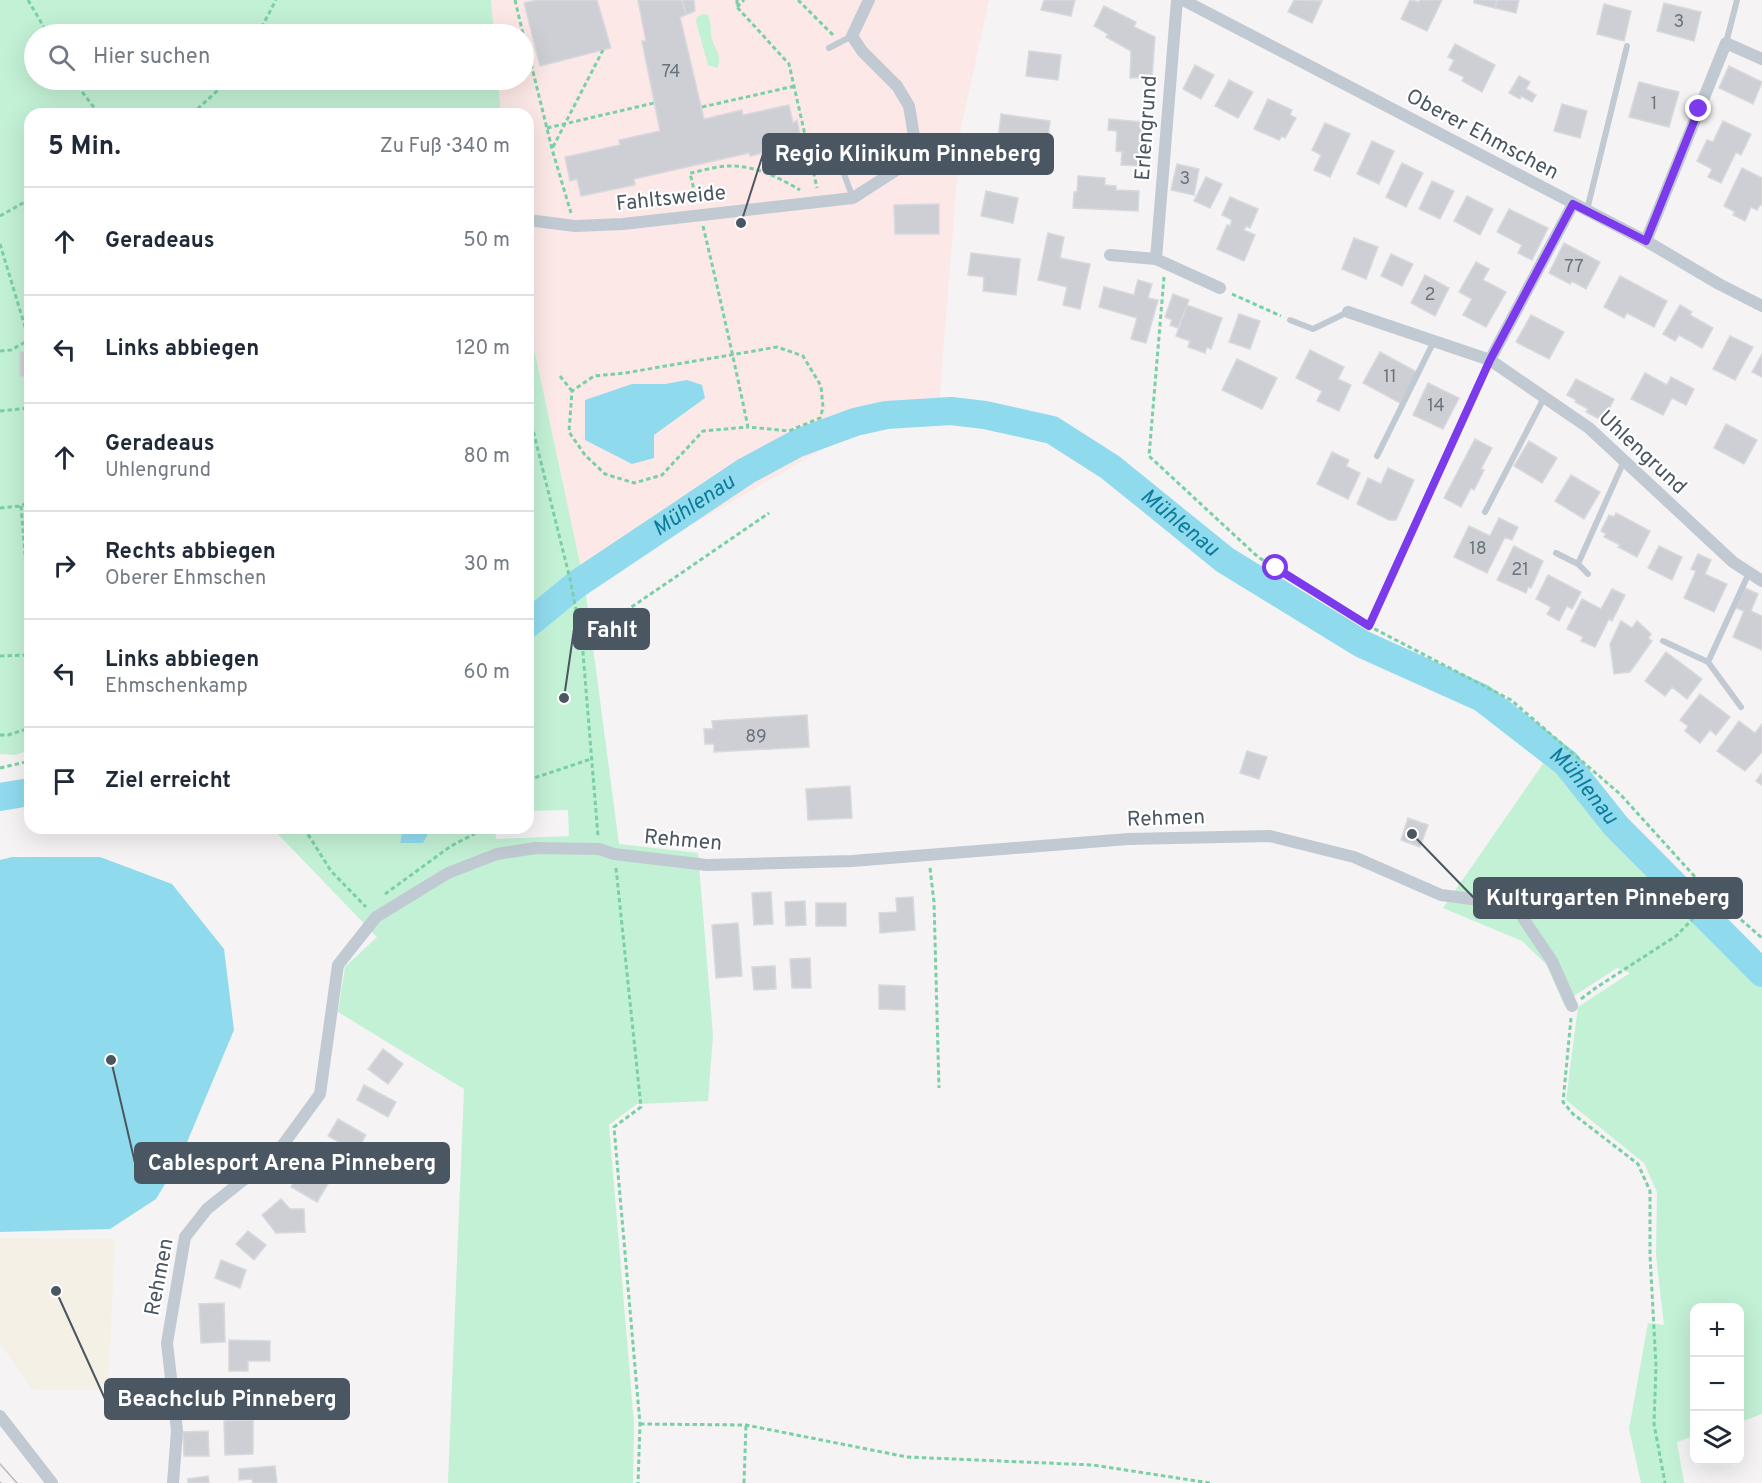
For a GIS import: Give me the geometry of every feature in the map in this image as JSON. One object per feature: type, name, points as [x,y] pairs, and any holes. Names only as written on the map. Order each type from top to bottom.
[{"type":"street","points":[[852,36],[869,0]]},
{"type":"street","name":"Erlengrund","points":[[1161,261],[1176,0]]},
{"type":"street","name":"Oberer Ehmschen","points":[[1183,0],[1646,241],[1719,284],[1762,306]]},
{"type":"street","name":"Fahltsweide","points":[[534,221],[575,226],[623,224],[853,198],[898,170],[914,136],[909,106],[897,86],[861,51],[852,36]]},
{"type":"street","points":[[1646,241],[1726,43],[1762,59]]},
{"type":"street","points":[[1490,360],[1573,204]]},
{"type":"street","points":[[1110,255],[1161,261],[1220,288]]},
{"type":"street","name":"Uhlengrund","points":[[1348,312],[1490,360],[1589,428],[1733,562],[1762,581]]},
{"type":"street","name":"Rehmen","points":[[173,1483],[177,1431],[167,1342],[185,1237],[207,1209],[277,1153],[320,1094],[338,965],[376,917],[448,873],[497,854],[536,848],[599,849],[614,854],[707,866],[852,861],[1128,839],[1270,836],[1354,857],[1441,895],[1509,904],[1521,915],[1552,961],[1572,1006]]},
{"type":"street","points":[[0,1416],[52,1483]]},
{"type":"lane","points":[[1726,43],[1737,0]]},
{"type":"lane","points":[[830,48],[852,36]]},
{"type":"lane","points":[[1586,211],[1627,46]]},
{"type":"lane","points":[[841,166],[853,198]]},
{"type":"lane","points":[[1290,320],[1313,329],[1348,312]]},
{"type":"lane","points":[[1377,456],[1434,341]]},
{"type":"lane","points":[[1485,512],[1544,397]]},
{"type":"lane","points":[[1578,564],[1624,461]]},
{"type":"lane","points":[[1556,553],[1578,564],[1588,574]]},
{"type":"lane","points":[[1708,662],[1749,573]]},
{"type":"lane","points":[[1663,641],[1708,662],[1741,707]]},
{"type":"path","points":[[28,0],[42,24]]},
{"type":"path","points":[[263,24],[276,0]]},
{"type":"path","points":[[515,0],[520,24]]},
{"type":"path","points":[[737,0],[737,7],[789,64],[820,202]]},
{"type":"path","points":[[737,7],[744,0]]},
{"type":"path","points":[[798,0],[839,43]]},
{"type":"path","points":[[552,149],[603,50]]},
{"type":"path","points":[[534,78],[575,226]]},
{"type":"path","points":[[702,107],[795,86]]},
{"type":"path","points":[[81,90],[94,108]]},
{"type":"path","points":[[199,108],[218,90]]},
{"type":"path","points":[[547,128],[654,103]]},
{"type":"path","points":[[748,427],[690,173],[727,166],[753,168],[784,180],[820,202]]},
{"type":"path","points":[[0,216],[24,202]]},
{"type":"path","points":[[0,244],[24,321]]},
{"type":"path","points":[[1161,261],[1149,456],[1258,556],[1369,626],[1512,700],[1620,794],[1715,896],[1762,938]]},
{"type":"path","points":[[1220,288],[1290,320]]},
{"type":"path","points":[[0,351],[11,350],[24,343]]},
{"type":"path","points":[[560,376],[572,391],[569,432],[585,455],[605,474],[634,483],[662,476],[703,431],[748,427],[789,431],[820,418],[823,408],[821,386],[803,356],[777,346],[625,373],[594,376],[572,391]]},
{"type":"path","points":[[1369,626],[1490,360]]},
{"type":"path","points":[[0,411],[24,409]]},
{"type":"path","points":[[534,434],[570,579],[582,640],[599,849]]},
{"type":"path","points":[[0,508],[24,504]]},
{"type":"path","points":[[21,506],[24,542]]},
{"type":"path","points":[[582,640],[769,513]]},
{"type":"path","points":[[0,656],[24,655]]},
{"type":"path","points":[[0,735],[24,730]]},
{"type":"path","points":[[534,778],[591,759]]},
{"type":"path","points":[[0,768],[24,762]]},
{"type":"path","points":[[308,834],[331,871],[366,907]]},
{"type":"path","points":[[385,894],[451,846],[474,834]]},
{"type":"path","points":[[614,854],[641,1107],[614,1127],[640,1424],[638,1483]]},
{"type":"path","points":[[929,854],[934,902],[939,1088]]},
{"type":"path","points":[[1665,1483],[1654,1424],[1656,1366],[1650,1256],[1650,1191],[1638,1164],[1573,1114],[1563,1102],[1572,1006],[1597,987],[1676,936],[1715,896]]},
{"type":"path","points":[[640,1424],[746,1425],[907,1456],[1093,1465],[1210,1483]]},
{"type":"path","points":[[744,1483],[746,1425]]},
{"type":"shaded area","points":[[491,0],[989,0],[961,127],[938,418],[840,439],[585,587],[534,348],[534,108],[500,108],[499,90],[534,90],[534,24],[493,24]]},
{"type":"green space","points":[[0,0],[491,0],[493,24],[24,24],[24,90],[499,90],[500,108],[24,108],[24,752],[15,755],[0,754]]},
{"type":"green space","points":[[703,14],[708,15],[710,20],[712,39],[719,59],[717,68],[708,65],[696,22],[697,17]]},
{"type":"green space","points":[[534,348],[585,587],[619,844],[698,853],[713,1035],[708,1101],[637,1104],[609,1125],[634,1424],[633,1483],[448,1483],[464,1089],[338,1012],[345,967],[377,937],[278,834],[402,834],[400,843],[422,843],[427,834],[496,834],[496,839],[569,836],[568,810],[534,811]]},
{"type":"green space","points":[[1547,758],[1610,832],[1762,983],[1762,1414],[1744,1421],[1744,1303],[1690,1303],[1690,1437],[1677,1442],[1684,1483],[1641,1483],[1629,1429],[1648,1323],[1664,1325],[1656,1255],[1657,1192],[1644,1163],[1566,1100],[1578,1007],[1630,973],[1617,968],[1574,996],[1565,1007],[1546,964],[1522,941],[1443,908]]},
{"type":"sand","points":[[0,1238],[115,1239],[108,1390],[33,1390],[0,1344]]},
{"type":"water","points":[[687,380],[702,385],[705,398],[654,435],[654,458],[632,464],[585,440],[585,400],[632,384],[665,384]]},
{"type":"water","points":[[402,834],[428,834],[423,843],[400,843]]},
{"type":"water","points":[[12,857],[100,857],[172,884],[224,949],[234,1030],[180,1159],[156,1199],[110,1229],[0,1232],[0,860]]},
{"type":"building","points":[[537,0],[597,0],[611,48],[540,66],[534,42],[534,24],[529,24],[524,3]]},
{"type":"building","points":[[638,0],[682,0],[686,15],[680,17],[704,119],[742,110],[743,115],[789,105],[793,123],[797,120],[802,144],[750,156],[749,153],[634,179],[635,185],[581,196],[577,179],[570,181],[565,157],[620,145],[619,140],[660,131],[642,41],[646,41]]},
{"type":"building","points":[[682,0],[694,0],[695,11],[686,15]]},
{"type":"building","points":[[1044,0],[1075,0],[1071,16],[1041,10]]},
{"type":"building","points":[[1294,0],[1322,1],[1312,23],[1288,12]]},
{"type":"building","points":[[1410,0],[1419,2],[1420,0],[1442,0],[1427,31],[1401,19]]},
{"type":"building","points":[[1474,0],[1497,0],[1495,8],[1474,3]]},
{"type":"building","points":[[1497,0],[1519,0],[1516,13],[1495,8]]},
{"type":"building","points":[[1664,3],[1701,12],[1694,41],[1657,31]]},
{"type":"building","points":[[1604,4],[1631,11],[1624,41],[1597,34]]},
{"type":"building","points":[[1104,6],[1136,22],[1134,27],[1155,37],[1152,77],[1130,78],[1131,51],[1106,37],[1108,34],[1094,26]]},
{"type":"building","points":[[1455,44],[1495,65],[1482,92],[1462,81],[1464,77],[1449,70],[1454,60],[1448,57]]},
{"type":"building","points":[[1029,51],[1061,55],[1058,80],[1026,76]]},
{"type":"building","points":[[1195,65],[1214,75],[1201,99],[1183,89]]},
{"type":"building","points":[[1729,66],[1762,82],[1753,104],[1719,88]]},
{"type":"building","points":[[1519,76],[1530,82],[1526,89],[1536,95],[1532,102],[1509,93]]},
{"type":"building","points":[[1229,80],[1253,92],[1238,118],[1215,106]]},
{"type":"building","points":[[1639,82],[1679,92],[1669,127],[1629,117]]},
{"type":"building","points":[[1268,99],[1292,110],[1290,115],[1296,118],[1285,138],[1282,136],[1279,140],[1254,129]]},
{"type":"building","points":[[1562,104],[1587,111],[1580,138],[1554,131]]},
{"type":"building","points":[[1001,114],[1050,121],[1047,146],[998,140]]},
{"type":"building","points":[[1109,119],[1142,122],[1141,129],[1146,129],[1143,166],[1121,165],[1122,152],[1116,151],[1117,131],[1108,130]]},
{"type":"building","points":[[1723,121],[1751,134],[1741,155],[1736,152],[1721,183],[1708,177],[1712,169],[1697,161],[1707,140],[1713,142]]},
{"type":"building","points":[[1325,123],[1350,134],[1330,177],[1314,170],[1321,155],[1312,150]]},
{"type":"building","points":[[1372,141],[1394,151],[1379,184],[1357,174]]},
{"type":"building","points":[[1402,163],[1423,173],[1406,207],[1386,197]]},
{"type":"building","points":[[1177,164],[1199,169],[1194,195],[1171,190]]},
{"type":"building","points":[[1742,168],[1762,178],[1762,205],[1757,210],[1751,207],[1745,221],[1733,215],[1735,212],[1724,206]]},
{"type":"building","points":[[1078,176],[1105,178],[1105,185],[1116,186],[1116,190],[1139,191],[1138,211],[1073,208]]},
{"type":"building","points":[[1206,177],[1222,184],[1210,208],[1194,201]]},
{"type":"building","points":[[1432,181],[1454,191],[1440,219],[1419,209]]},
{"type":"building","points":[[986,191],[1018,198],[1013,223],[981,216]]},
{"type":"building","points":[[1467,196],[1493,209],[1480,235],[1454,221]]},
{"type":"building","points":[[1230,197],[1258,209],[1250,228],[1246,226],[1244,230],[1255,235],[1244,261],[1217,249],[1227,225],[1230,226],[1232,220],[1222,215]]},
{"type":"building","points":[[939,204],[939,234],[895,234],[894,205]]},
{"type":"building","points":[[1509,209],[1548,228],[1532,260],[1518,253],[1522,245],[1497,232]]},
{"type":"building","points":[[1048,233],[1064,237],[1060,258],[1090,264],[1080,309],[1063,305],[1067,287],[1038,280]]},
{"type":"building","points":[[1354,238],[1378,247],[1366,279],[1342,269]]},
{"type":"building","points":[[1564,243],[1600,262],[1586,289],[1549,273]]},
{"type":"building","points":[[971,253],[1020,259],[1016,295],[983,291],[984,277],[968,275]]},
{"type":"building","points":[[1391,254],[1413,264],[1402,286],[1381,276]]},
{"type":"building","points":[[1476,262],[1489,269],[1483,280],[1506,292],[1486,327],[1463,315],[1472,299],[1459,292]]},
{"type":"building","points":[[1425,275],[1449,288],[1435,316],[1411,303]]},
{"type":"building","points":[[1620,276],[1667,301],[1654,327],[1627,313],[1624,318],[1604,307]]},
{"type":"building","points":[[1138,280],[1152,284],[1148,298],[1158,300],[1146,343],[1131,339],[1137,318],[1099,307],[1104,287],[1134,295]]},
{"type":"building","points":[[1173,294],[1189,300],[1178,328],[1170,325],[1172,320],[1165,317]]},
{"type":"building","points":[[1187,305],[1222,318],[1211,349],[1207,347],[1205,353],[1188,347],[1190,341],[1176,336]]},
{"type":"building","points":[[1680,305],[1692,312],[1690,315],[1713,328],[1702,348],[1679,335],[1675,341],[1663,334]]},
{"type":"building","points":[[1239,314],[1260,321],[1250,349],[1229,342]]},
{"type":"building","points":[[1531,315],[1564,332],[1549,359],[1516,342]]},
{"type":"building","points":[[1730,336],[1753,347],[1735,380],[1713,369]]},
{"type":"building","points":[[1310,350],[1344,367],[1338,379],[1351,385],[1339,411],[1317,401],[1322,391],[1296,378]]},
{"type":"building","points":[[20,352],[24,352],[24,377],[20,377]]},
{"type":"building","points":[[1380,352],[1417,372],[1400,403],[1363,383]]},
{"type":"building","points":[[1762,354],[1762,377],[1752,372]]},
{"type":"building","points":[[1237,359],[1277,378],[1262,409],[1222,390]]},
{"type":"building","points":[[1645,373],[1667,385],[1671,377],[1694,389],[1686,405],[1672,398],[1663,415],[1631,399]]},
{"type":"building","points":[[1576,379],[1614,399],[1603,421],[1586,412],[1588,409],[1567,395]]},
{"type":"building","points":[[1428,383],[1459,398],[1443,429],[1413,415]]},
{"type":"building","points":[[1726,424],[1757,440],[1744,464],[1714,448]]},
{"type":"building","points":[[1475,439],[1492,448],[1481,469],[1484,470],[1474,490],[1471,488],[1461,507],[1444,498]]},
{"type":"building","points":[[1529,441],[1557,458],[1542,483],[1514,466]]},
{"type":"building","points":[[1332,452],[1349,460],[1346,466],[1360,473],[1348,499],[1317,484]]},
{"type":"building","points":[[1388,468],[1414,480],[1396,520],[1389,520],[1357,504],[1368,478],[1381,484]]},
{"type":"building","points":[[1571,475],[1600,492],[1584,519],[1555,501]]},
{"type":"building","points":[[1616,513],[1650,531],[1637,557],[1604,537],[1606,534],[1601,531],[1609,515],[1614,517]]},
{"type":"building","points":[[1499,518],[1518,527],[1512,540],[1505,537],[1487,573],[1454,557],[1469,526],[1490,536]]},
{"type":"building","points":[[1514,546],[1543,561],[1531,588],[1528,587],[1526,593],[1497,580]]},
{"type":"building","points":[[1659,546],[1682,557],[1672,580],[1648,568]]},
{"type":"building","points":[[1698,554],[1711,560],[1705,574],[1727,584],[1714,612],[1684,598],[1696,571],[1691,569]]},
{"type":"building","points":[[1548,575],[1581,592],[1572,609],[1567,606],[1559,621],[1547,614],[1551,607],[1536,599]]},
{"type":"building","points":[[1745,588],[1758,594],[1751,611],[1762,616],[1762,650],[1733,637],[1744,611],[1736,608]]},
{"type":"building","points":[[1612,589],[1625,595],[1612,621],[1609,619],[1595,647],[1581,641],[1583,637],[1567,629],[1582,599],[1601,609]]},
{"type":"building","points":[[1621,621],[1632,628],[1637,621],[1651,634],[1648,638],[1652,641],[1630,672],[1614,674],[1610,644]]},
{"type":"building","points":[[1666,652],[1702,679],[1687,699],[1672,687],[1665,696],[1645,681]]},
{"type":"building","points":[[1700,694],[1730,717],[1716,735],[1710,730],[1700,743],[1685,731],[1688,726],[1680,720]]},
{"type":"building","points":[[807,715],[809,747],[714,752],[714,744],[705,744],[704,729],[713,729],[712,721]]},
{"type":"building","points":[[1739,721],[1755,733],[1762,724],[1762,752],[1745,771],[1717,751]]},
{"type":"building","points":[[1247,751],[1267,757],[1259,779],[1240,773]]},
{"type":"building","points":[[1762,773],[1762,785],[1756,781]]},
{"type":"building","points":[[850,786],[852,818],[808,820],[806,789]]},
{"type":"building","points":[[1408,818],[1428,825],[1420,847],[1401,840]]},
{"type":"building","points":[[771,892],[773,924],[754,925],[752,893]]},
{"type":"building","points":[[913,897],[915,930],[880,933],[879,913],[897,912],[896,898]]},
{"type":"building","points":[[805,901],[806,925],[786,926],[785,902]]},
{"type":"building","points":[[816,903],[846,903],[846,926],[816,926]]},
{"type":"building","points":[[738,923],[742,976],[716,978],[712,925]]},
{"type":"building","points":[[810,958],[811,988],[792,988],[790,959]]},
{"type":"building","points":[[775,966],[776,989],[754,990],[752,967]]},
{"type":"building","points":[[879,985],[905,986],[905,1010],[879,1009]]},
{"type":"building","points":[[383,1049],[403,1064],[388,1084],[368,1069]]},
{"type":"building","points":[[364,1085],[396,1102],[388,1117],[357,1100]]},
{"type":"building","points":[[338,1119],[366,1135],[356,1152],[328,1136]]},
{"type":"building","points":[[302,1168],[328,1184],[317,1202],[291,1187]]},
{"type":"building","points":[[281,1199],[290,1209],[304,1209],[305,1232],[276,1233],[262,1215]]},
{"type":"building","points":[[248,1231],[266,1245],[254,1260],[236,1244]]},
{"type":"building","points":[[221,1260],[246,1270],[240,1288],[215,1278]]},
{"type":"building","points":[[224,1303],[225,1342],[201,1343],[199,1304]]},
{"type":"building","points":[[229,1340],[270,1341],[270,1361],[248,1361],[248,1371],[229,1371]]},
{"type":"building","points":[[253,1420],[253,1454],[225,1455],[224,1421]]},
{"type":"building","points":[[208,1431],[209,1456],[184,1456],[183,1432]]},
{"type":"building","points":[[275,1466],[277,1483],[253,1483],[252,1479],[239,1480],[239,1469]]},
{"type":"building","points":[[208,1476],[209,1483],[188,1483],[188,1479]]},
{"type":"waterway","name":"Mühlenau","points":[[534,619],[577,584],[746,471],[798,443],[855,422],[886,415],[951,411],[985,415],[1052,430],[1110,467],[1225,560],[1362,644],[1482,698],[1566,763],[1616,826],[1762,973]]},
{"type":"waterway","name":"Mühlenau","points":[[0,797],[24,793]]},
{"type":"tram line","points":[[0,1464],[17,1483]]},
{"type":"place","name":"Regio Klinikum Pinneberg","points":[[741,223]]},
{"type":"place","name":"Fahlt","points":[[564,698]]},
{"type":"place","name":"Kulturgarten Pinneberg","points":[[1412,834]]},
{"type":"place","name":"Cablesport Arena Pinneberg","points":[[111,1060]]},
{"type":"place","name":"Beachclub Pinneberg","points":[[56,1291]]},
{"type":"route","points":[[1276,568],[1369,626],[1490,360],[1573,204],[1646,241],[1699,109]]}]
